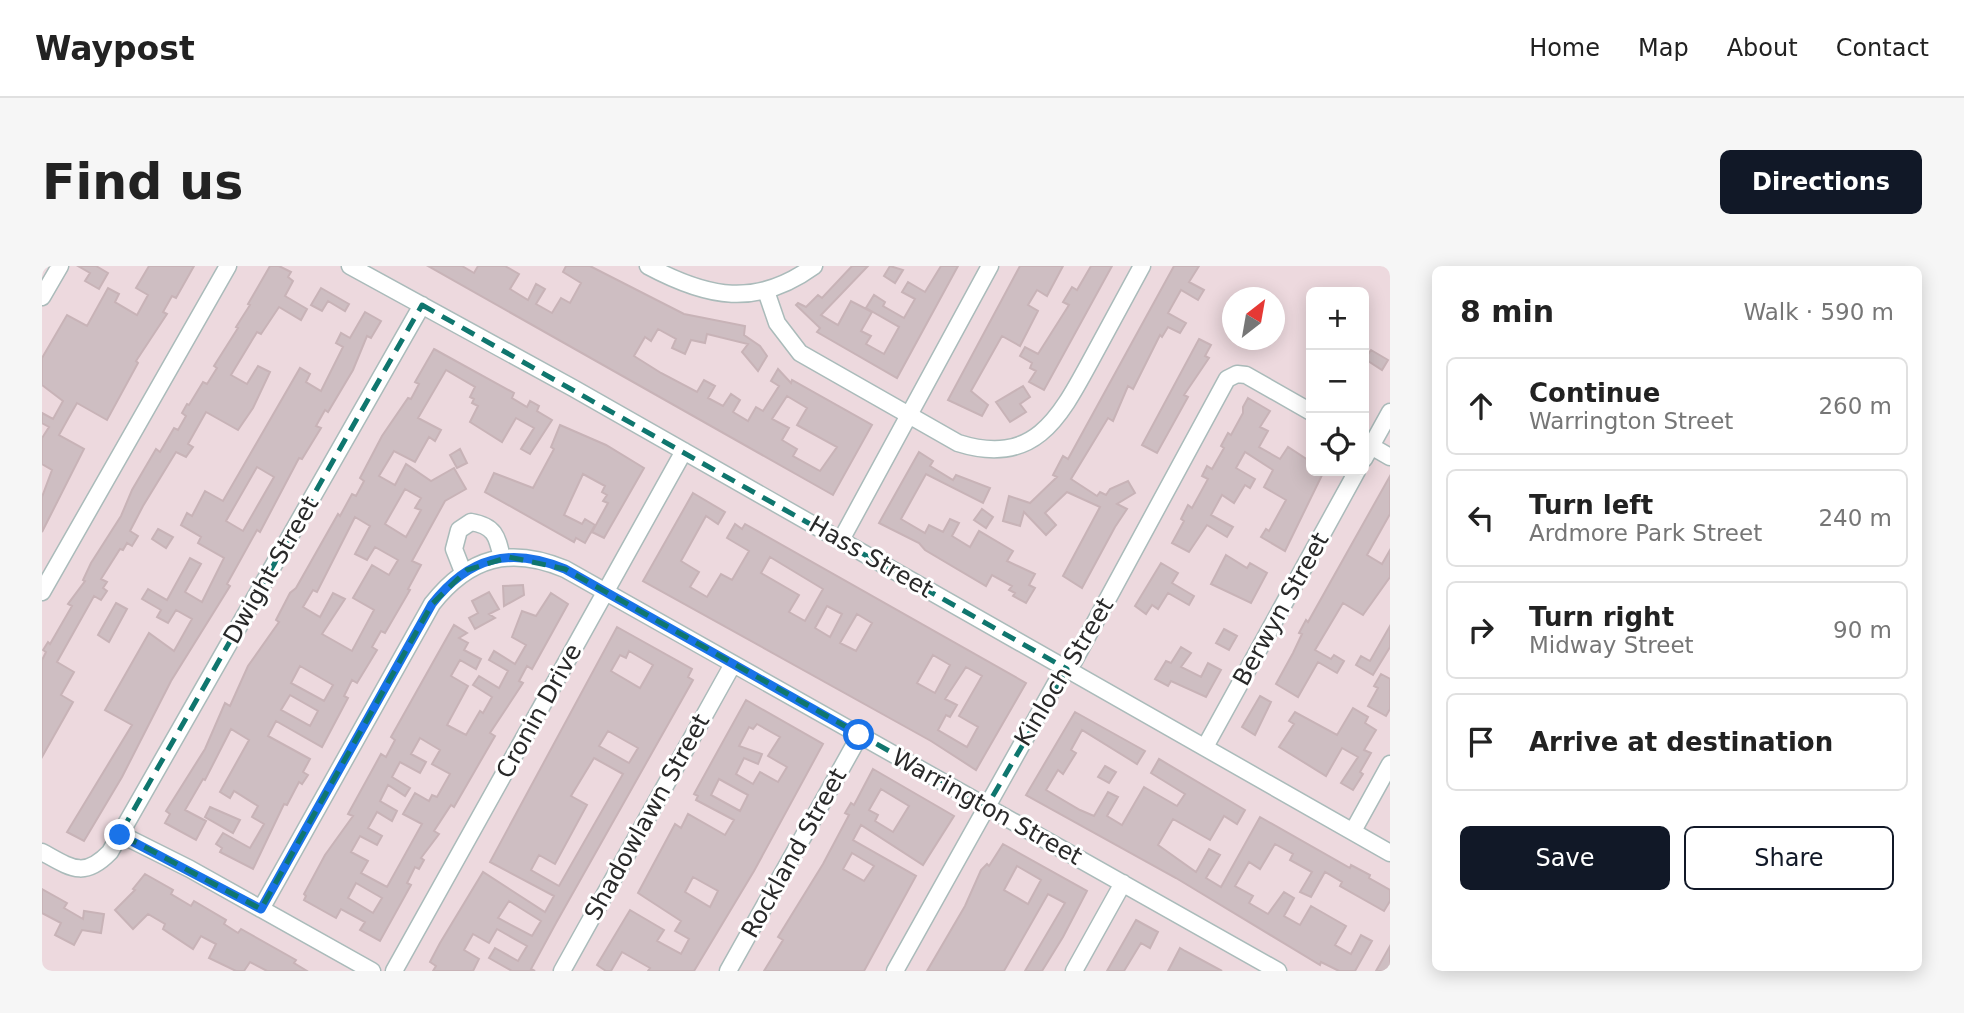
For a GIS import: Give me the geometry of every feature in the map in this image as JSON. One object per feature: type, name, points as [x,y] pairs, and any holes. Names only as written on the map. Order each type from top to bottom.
[{"type":"street","points":[[42,297],[60,266]]},
{"type":"street","points":[[42,592],[229,266]]},
{"type":"street","name":"Hass Street","points":[[350,266],[374,272],[422,305],[1390,853]]},
{"type":"street","points":[[648,266],[705,292],[725,295],[766,291],[801,276],[814,266]]},
{"type":"street","points":[[841,540],[990,266]]},
{"type":"street","points":[[766,291],[777,323],[800,353],[957,443],[974,448],[1015,447],[1046,430],[1064,410],[1142,266]]},
{"type":"street","name":"Dwight Street","points":[[42,852],[75,868],[87,869],[104,858],[120,835],[422,305]]},
{"type":"street","name":"Kinloch Street","points":[[895,971],[1060,676],[1074,661],[1227,379],[1234,375],[1246,375],[1306,409]]},
{"type":"street","points":[[1369,444],[1390,412]]},
{"type":"street","points":[[1369,450],[1390,457]]},
{"type":"street","name":"Cronin Drive","points":[[394,971],[684,452]]},
{"type":"street","name":"Berwyn Street","points":[[1205,747],[1354,476]]},
{"type":"street","points":[[261,909],[432,604],[465,571],[454,549],[459,530],[471,522],[486,525],[497,534],[502,558]]},
{"type":"street","name":"Warrington Street","points":[[465,571],[502,558],[525,557],[547,562],[1123,883],[1254,965],[1278,971]]},
{"type":"street","name":"Shadowlawn Street","points":[[562,971],[733,664]]},
{"type":"street","name":"Rockland Street","points":[[728,971],[859,735]]},
{"type":"street","points":[[1353,831],[1390,764]]},
{"type":"street","points":[[120,835],[372,971]]},
{"type":"street","points":[[1073,971],[1123,883]]},
{"type":"highlighted area","points":[[422,305],[1067,669],[987,806],[565,569],[509,557],[467,570],[432,604],[261,909],[120,834]]},
{"type":"building","points":[[78,266],[96,266],[108,273],[99,289],[85,281],[90,273]]},
{"type":"building","points":[[149,266],[194,266],[176,298],[172,296],[163,312],[167,314],[136,361],[138,363],[107,420],[77,403],[69,417],[59,435],[84,449],[42,532],[42,497],[52,470],[42,464],[42,438],[49,427],[42,423],[42,413],[53,419],[63,401],[42,385],[42,358],[67,315],[87,326],[108,288],[119,294],[115,302],[137,315],[148,295],[136,288]]},
{"type":"building","points":[[270,266],[279,266],[291,272],[288,277],[293,281],[285,296],[307,309],[301,320],[279,307],[261,334],[257,332],[231,375],[247,384],[258,366],[270,372],[253,408],[238,430],[206,412],[188,444],[193,447],[186,457],[176,452],[143,506],[130,531],[138,536],[132,546],[127,543],[123,550],[120,549],[101,579],[107,582],[103,588],[107,591],[101,600],[94,596],[57,662],[74,672],[61,695],[73,702],[42,757],[42,660],[46,652],[43,650],[48,642],[50,644],[72,606],[68,604],[85,581],[83,580],[91,563],[121,516],[132,490],[156,449],[160,452],[174,428],[178,430],[186,416],[182,413],[187,404],[189,405],[203,382],[207,384],[217,368],[214,366],[238,328],[236,327]]},
{"type":"building","points":[[428,266],[462,266],[474,273],[478,266],[505,266],[519,274],[510,289],[528,300],[536,284],[545,289],[536,304],[552,313],[561,298],[570,303],[581,283],[563,272],[566,266],[590,266],[684,314],[745,326],[744,335],[760,346],[767,356],[758,371],[742,352],[748,344],[707,334],[705,343],[691,340],[685,354],[672,348],[676,339],[658,329],[651,341],[645,337],[634,356],[697,392],[704,380],[715,386],[708,398],[723,406],[731,394],[740,400],[733,412],[748,421],[756,407],[763,411],[779,386],[771,381],[778,369],[791,383],[792,380],[872,425],[833,495]],"holes":[[[787,396],[807,408],[797,425],[837,447],[820,471],[793,456],[797,449],[782,440],[789,428],[772,419]]]},
{"type":"building","points":[[852,266],[868,266],[821,315],[838,325],[851,301],[872,312],[861,331],[871,336],[866,344],[884,354],[899,327],[866,308],[874,295],[885,302],[883,306],[904,318],[915,299],[902,292],[908,282],[925,292],[941,266],[958,266],[897,378],[817,332],[820,328],[796,305],[798,303],[806,307],[818,295],[822,298]]},
{"type":"building","points":[[890,266],[903,270],[895,283],[884,276]]},
{"type":"building","points":[[1020,266],[1063,266],[1047,296],[1037,290],[1028,305],[1038,311],[1020,346],[1002,336],[971,391],[988,405],[982,416],[948,400]]},
{"type":"building","points":[[1091,266],[1112,266],[1044,390],[1029,382],[1036,371],[1030,368],[1032,363],[1020,356],[1025,347],[1038,354],[1069,305],[1063,302],[1072,287],[1077,290]]},
{"type":"building","points":[[1174,266],[1199,266],[1189,282],[1204,290],[1198,300],[1181,290],[1168,313],[1186,323],[1180,333],[1168,327],[1162,337],[1160,335],[1133,389],[1128,386],[1113,421],[1108,418],[1071,479],[1097,496],[1100,492],[1106,495],[1110,489],[1128,481],[1135,493],[1117,504],[1127,509],[1082,588],[1063,576],[1100,507],[1067,492],[1045,513],[1056,525],[1046,535],[1024,512],[1020,526],[1003,521],[1009,496],[1030,503],[1057,477],[1053,475],[1063,456],[1068,459]]},
{"type":"building","points":[[321,288],[349,304],[345,311],[328,301],[322,311],[311,305]]},
{"type":"building","points":[[365,312],[381,321],[371,338],[367,336],[353,370],[328,412],[325,410],[316,426],[321,428],[302,459],[299,458],[260,532],[257,530],[227,584],[230,586],[171,681],[122,777],[84,841],[67,832],[132,725],[105,710],[149,633],[174,651],[192,619],[176,610],[168,623],[157,617],[161,610],[142,599],[148,589],[167,600],[190,558],[201,564],[185,592],[202,602],[224,558],[198,543],[201,537],[181,525],[187,513],[192,516],[205,491],[223,501],[300,368],[310,374],[306,382],[321,391],[343,347],[336,343],[341,333],[350,338]],"holes":[[[257,467],[274,477],[243,531],[226,521]]]},
{"type":"building","points":[[1199,339],[1211,345],[1205,356],[1209,358],[1184,395],[1188,397],[1157,453],[1142,445]]},
{"type":"building","points":[[434,349],[514,393],[512,398],[527,407],[530,401],[539,406],[537,411],[552,420],[530,454],[521,449],[534,428],[516,418],[502,442],[470,422],[478,406],[472,403],[474,399],[470,397],[475,387],[446,370],[418,418],[441,430],[435,441],[429,437],[415,462],[394,451],[379,476],[395,485],[406,464],[431,481],[454,468],[466,489],[445,501],[412,561],[421,565],[408,589],[410,590],[385,633],[381,631],[372,647],[377,650],[357,683],[352,680],[344,696],[348,698],[322,747],[276,721],[268,736],[310,759],[303,772],[308,775],[302,784],[299,782],[287,805],[284,804],[253,869],[220,852],[222,848],[216,844],[223,833],[250,848],[264,824],[252,817],[258,806],[234,791],[230,798],[220,792],[249,740],[231,729],[205,780],[203,779],[185,810],[206,821],[196,840],[165,823],[170,814],[166,811],[205,749],[225,703],[230,706],[248,666],[279,622],[276,620],[290,593],[296,588],[338,514],[340,516],[352,494],[356,496],[364,481],[360,478],[382,436],[408,398],[411,399],[419,384],[415,382]],"holes":[[[405,489],[421,498],[415,508],[421,510],[406,537],[385,524]],[[355,517],[370,526],[355,554],[367,560],[375,547],[398,560],[389,575],[372,565],[353,598],[374,610],[352,651],[322,634],[345,599],[333,593],[320,617],[303,607],[313,590],[317,592]],[[300,666],[333,685],[324,701],[291,683]],[[290,695],[318,711],[310,726],[281,710]]]},
{"type":"building","points":[[1371,350],[1388,360],[1382,370],[1369,362]]},
{"type":"building","points":[[1023,386],[1030,397],[1020,404],[1026,412],[1010,422],[996,402]]},
{"type":"building","points":[[1248,398],[1270,411],[1260,427],[1268,431],[1259,447],[1280,459],[1288,447],[1306,459],[1306,476],[1322,476],[1285,551],[1261,537],[1266,529],[1269,531],[1286,500],[1264,487],[1273,470],[1245,452],[1236,468],[1255,479],[1250,488],[1245,485],[1234,503],[1222,495],[1211,515],[1233,527],[1227,537],[1207,525],[1189,552],[1172,543],[1184,521],[1181,519],[1188,505],[1192,508],[1208,479],[1202,476],[1207,466],[1212,469],[1224,448],[1221,446],[1228,433],[1231,435],[1243,413]]},
{"type":"building","points":[[560,425],[606,445],[644,468],[604,538],[592,532],[608,503],[603,501],[607,495],[602,492],[605,486],[583,474],[564,515],[582,524],[585,519],[595,525],[585,543],[576,538],[574,542],[485,492],[494,473],[533,488],[554,449],[551,447]]},
{"type":"building","points":[[460,449],[467,463],[457,468],[450,455]]},
{"type":"building","points":[[919,452],[933,461],[930,466],[953,480],[956,475],[990,488],[983,503],[926,474],[901,519],[925,533],[929,525],[943,532],[950,519],[959,523],[952,536],[970,547],[979,531],[1013,551],[1007,561],[1035,574],[1029,585],[1035,588],[1026,603],[1013,596],[1015,593],[1009,590],[1012,586],[992,575],[986,586],[925,550],[919,543],[879,523]]},
{"type":"building","points":[[1390,476],[1390,514],[1367,555],[1382,564],[1390,550],[1390,577],[1363,615],[1343,603],[1315,650],[1331,659],[1334,655],[1344,661],[1337,673],[1318,662],[1298,697],[1276,684],[1302,634],[1299,633],[1306,620],[1308,622]]},
{"type":"building","points":[[693,493],[725,512],[718,524],[706,516],[681,561],[699,572],[690,587],[707,597],[721,574],[732,580],[749,551],[727,538],[735,524],[742,529],[745,524],[1026,683],[976,770],[931,741],[643,581]],"holes":[[[770,557],[823,589],[805,621],[789,612],[799,595],[761,573]],[[827,606],[842,614],[830,637],[815,628]],[[857,614],[872,623],[856,651],[840,643]],[[933,655],[950,665],[935,693],[917,683]],[[966,667],[982,676],[959,716],[978,727],[967,747],[938,730],[946,715],[950,717],[957,705],[945,699]]]},
{"type":"building","points":[[982,509],[993,517],[986,528],[974,520]]},
{"type":"building","points":[[158,529],[173,537],[166,548],[152,539]]},
{"type":"building","points":[[1226,555],[1247,568],[1250,563],[1267,573],[1251,603],[1211,584]]},
{"type":"building","points":[[1161,563],[1178,573],[1172,583],[1194,596],[1189,605],[1168,593],[1158,609],[1152,605],[1146,614],[1135,606]]},
{"type":"building","points":[[523,585],[524,595],[504,606],[503,586]]},
{"type":"building","points":[[489,592],[499,609],[489,614],[495,618],[475,629],[469,618],[478,613],[472,601]]},
{"type":"building","points":[[551,593],[568,604],[532,669],[527,666],[519,681],[523,683],[490,733],[495,736],[454,807],[451,805],[434,831],[439,834],[421,858],[424,860],[419,869],[415,867],[407,883],[411,885],[380,941],[360,930],[365,922],[341,909],[336,918],[304,900],[304,894],[325,855],[353,816],[348,814],[381,754],[386,757],[395,740],[391,737],[454,625],[467,633],[459,638],[468,643],[464,650],[481,659],[476,669],[460,660],[451,676],[468,686],[447,725],[466,735],[492,697],[473,685],[479,676],[499,688],[508,671],[489,660],[494,651],[515,664],[526,645],[512,637],[522,611],[536,616]],"holes":[[[420,738],[440,750],[432,764],[450,774],[437,797],[432,795],[429,801],[415,793],[403,814],[422,824],[387,887],[361,873],[368,861],[351,852],[360,836],[377,845],[382,836],[368,828],[377,812],[392,821],[397,811],[380,801],[388,785],[405,796],[410,788],[392,777],[400,762],[420,773],[426,762],[411,754]],[[356,883],[382,898],[373,913],[348,898]]]},
{"type":"building","points":[[116,603],[127,609],[109,642],[98,635]]},
{"type":"building","points":[[1390,626],[1390,647],[1373,675],[1356,665],[1361,656],[1370,661]]},
{"type":"building","points":[[617,627],[692,669],[688,677],[693,680],[531,969],[535,971],[512,971],[489,958],[495,948],[518,961],[527,946],[497,929],[489,943],[473,934],[464,950],[479,959],[473,971],[433,971],[436,966],[430,962],[483,872],[545,912],[554,896],[490,862]],"holes":[[[629,651],[653,665],[640,688],[611,671],[620,655],[626,658]],[[608,731],[638,748],[629,763],[599,746]],[[594,758],[623,774],[559,886],[531,870],[539,855],[555,864],[587,805],[571,796]],[[509,901],[541,921],[532,936],[498,918]]]},
{"type":"building","points":[[1224,629],[1237,636],[1229,650],[1216,643]]},
{"type":"building","points":[[1181,647],[1191,653],[1181,667],[1201,677],[1208,663],[1221,670],[1206,697],[1171,681],[1168,686],[1155,679],[1166,661],[1171,663]]},
{"type":"building","points":[[1381,674],[1390,679],[1390,709],[1386,716],[1368,706],[1378,688],[1374,686]]},
{"type":"building","points":[[1260,696],[1271,702],[1255,735],[1242,727]]},
{"type":"building","points":[[746,700],[823,744],[754,871],[694,971],[648,971],[650,968],[622,952],[611,971],[606,971],[597,965],[630,910],[664,930],[657,941],[681,954],[689,939],[675,931],[681,921],[638,893],[675,824],[681,828],[688,814],[725,835],[734,820],[696,800],[698,796],[694,794]],"holes":[[[757,724],[780,737],[768,756],[787,767],[778,782],[760,772],[753,784],[736,774],[744,758],[758,764],[762,754],[739,746],[749,727],[753,729]],[[719,779],[748,795],[740,811],[711,795]],[[693,877],[718,891],[710,907],[685,892]]]},
{"type":"building","points":[[1353,708],[1368,717],[1365,723],[1376,730],[1364,750],[1371,753],[1353,790],[1341,783],[1358,757],[1342,748],[1326,776],[1279,747],[1294,724],[1289,721],[1295,712],[1337,735]]},
{"type":"building","points":[[1075,712],[1145,751],[1137,764],[1082,730],[1071,750],[1076,753],[1063,774],[1058,770],[1046,790],[1080,810],[1094,816],[1108,792],[1118,797],[1107,816],[1122,825],[1144,787],[1177,806],[1185,794],[1151,773],[1159,759],[1245,810],[1237,824],[1224,816],[1210,840],[1173,819],[1158,845],[1196,872],[1209,849],[1220,855],[1206,878],[1221,887],[1260,817],[1350,868],[1351,865],[1370,875],[1369,878],[1390,890],[1390,901],[1384,911],[1340,886],[1342,882],[1325,872],[1311,897],[1300,892],[1312,872],[1290,860],[1293,854],[1275,844],[1260,869],[1249,862],[1235,886],[1253,896],[1249,903],[1268,914],[1284,892],[1294,898],[1284,916],[1300,925],[1311,906],[1346,926],[1335,945],[1351,954],[1361,935],[1372,941],[1355,971],[1339,971],[1321,962],[1320,965],[1176,878],[1026,795]]},
{"type":"building","points":[[1105,766],[1116,772],[1109,783],[1098,777]]},
{"type":"building","points":[[873,769],[954,816],[923,865],[861,825],[853,840],[916,876],[864,971],[764,971],[783,940],[778,937],[823,864],[849,815],[845,813],[851,803],[854,805]],"holes":[[[881,789],[909,806],[893,832],[875,821],[878,815],[869,810]],[[852,853],[874,866],[864,881],[843,869]]]},
{"type":"building","points":[[210,807],[240,820],[233,833],[205,817]]},
{"type":"building","points":[[1003,844],[1087,891],[1042,971],[1025,971],[1065,903],[1048,894],[1004,971],[927,971],[965,906],[981,870],[987,864],[989,866]],"holes":[[[1017,866],[1041,880],[1028,904],[1004,890]]]},
{"type":"building","points":[[145,874],[173,890],[171,894],[191,906],[194,901],[226,920],[224,924],[238,933],[241,929],[296,960],[294,963],[307,971],[267,971],[250,962],[244,971],[236,971],[209,958],[216,944],[201,936],[193,949],[163,929],[165,924],[148,914],[133,929],[115,910],[135,890],[133,889]]},
{"type":"building","points":[[42,889],[67,903],[64,908],[83,919],[84,911],[104,914],[101,933],[82,930],[74,945],[55,935],[61,923],[42,913]]},
{"type":"building","points":[[1136,920],[1158,932],[1150,948],[1141,943],[1124,971],[1107,971]]},
{"type":"building","points":[[1390,946],[1390,971],[1376,971]]},
{"type":"building","points":[[1180,948],[1185,951],[1222,971],[1168,971]]},
{"type":"route","points":[[120,835],[190,869],[261,909],[432,604],[445,588],[467,570],[487,561],[509,557],[537,559],[565,569],[859,735]]}]
